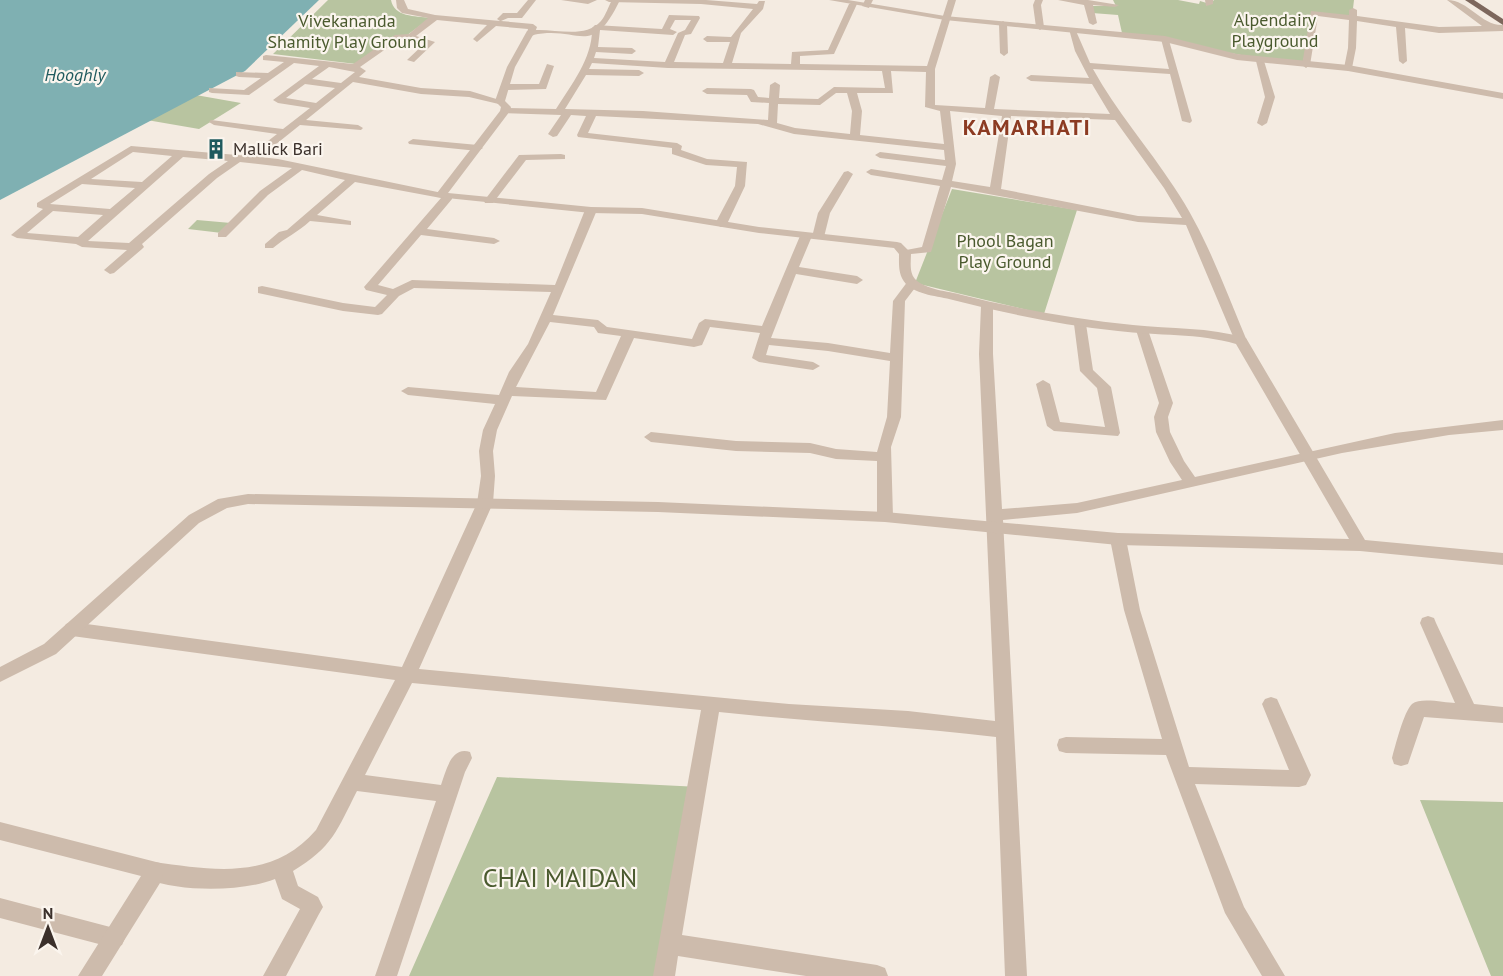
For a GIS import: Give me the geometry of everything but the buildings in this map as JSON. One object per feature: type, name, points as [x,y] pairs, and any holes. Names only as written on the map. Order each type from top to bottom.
[{"type":"main road","points":[[1470,0],[1503,23]]},
{"type":"main road","points":[[1481,0],[1503,15]]},
{"type":"street","points":[[395,293],[370,287],[419,231],[478,148],[503,107],[505,87],[511,66],[531,33],[532,27],[435,17],[405,11],[401,9],[400,0]]},
{"type":"street","points":[[477,39],[505,16],[518,16],[532,0]]},
{"type":"street","points":[[565,0],[588,2],[593,0]]},
{"type":"street","points":[[609,0],[654,0],[759,7]]},
{"type":"street","points":[[531,33],[539,31],[570,35],[597,27],[605,22],[616,0]]},
{"type":"street","points":[[833,0],[853,4],[868,3],[945,18],[1165,39],[1226,55],[1260,61],[1348,68],[1503,96]]},
{"type":"street","points":[[952,0],[931,69],[930,106],[1007,114],[1117,117]]},
{"type":"street","points":[[1039,0],[1037,5],[1040,27]]},
{"type":"street","points":[[1062,0],[1115,5]]},
{"type":"street","points":[[1451,0],[1490,28]]},
{"type":"street","points":[[1088,3],[1093,23]]},
{"type":"street","points":[[796,66],[795,54],[831,52],[853,4]]},
{"type":"street","points":[[703,9],[759,7]]},
{"type":"street","points":[[726,65],[735,40],[759,7]]},
{"type":"street","points":[[477,21],[487,10]]},
{"type":"street","points":[[1306,65],[1313,14],[1353,14],[1443,30],[1503,28]]},
{"type":"street","points":[[1348,68],[1352,48],[1353,14]]},
{"type":"street","points":[[409,37],[435,17]]},
{"type":"street","points":[[597,27],[665,31],[682,32],[688,32],[696,18],[672,17],[665,31]]},
{"type":"street","points":[[1003,24],[1004,53]]},
{"type":"street","points":[[1400,24],[1403,61]]},
{"type":"street","points":[[553,134],[588,60],[597,27]]},
{"type":"street","points":[[1072,31],[1095,81],[1117,117],[1169,187],[1190,222],[1241,341],[1360,545]]},
{"type":"street","points":[[668,64],[682,32]]},
{"type":"street","points":[[355,67],[398,37],[431,42],[411,60]]},
{"type":"street","points":[[707,39],[735,40]]},
{"type":"street","points":[[1165,39],[1186,121]]},
{"type":"street","points":[[592,49],[632,51]]},
{"type":"street","points":[[253,158],[354,79],[361,70],[328,63],[266,58]]},
{"type":"street","points":[[212,90],[246,93],[293,60]]},
{"type":"street","points":[[588,60],[726,65],[754,78]]},
{"type":"street","points":[[1260,61],[1270,98],[1262,123]]},
{"type":"street","points":[[319,106],[278,100],[328,63]]},
{"type":"street","points":[[505,87],[543,87],[550,66]]},
{"type":"street","points":[[707,91],[796,66],[931,69]]},
{"type":"street","points":[[1088,66],[1174,72]]},
{"type":"street","points":[[754,78],[752,100],[820,102],[832,90],[891,91],[886,68]]},
{"type":"street","points":[[582,72],[642,73]]},
{"type":"street","points":[[239,74],[269,76]]},
{"type":"street","points":[[989,112],[995,77]]},
{"type":"street","points":[[1031,78],[1095,81]]},
{"type":"street","points":[[354,79],[421,91],[473,95],[503,107],[749,121],[794,131],[950,148]]},
{"type":"street","points":[[303,81],[344,86]]},
{"type":"street","points":[[772,126],[775,85]]},
{"type":"street","points":[[851,90],[856,111],[855,137]]},
{"type":"street","points":[[905,253],[927,250],[948,184],[951,164],[945,108]]},
{"type":"street","points":[[592,113],[582,135],[677,146],[676,152]]},
{"type":"street","points":[[995,191],[1007,114]]},
{"type":"street","points":[[214,122],[286,132]]},
{"type":"street","points":[[299,122],[358,128]]},
{"type":"street","points":[[413,142],[478,148]]},
{"type":"street","points":[[115,213],[51,208],[41,205],[128,149],[253,158],[445,196],[591,210],[642,211],[812,236],[897,245],[905,253],[906,276],[912,284],[987,306],[1080,324],[1226,337],[1241,341]]},
{"type":"street","points":[[81,241],[182,152]]},
{"type":"street","points":[[652,152],[676,152],[706,162],[743,164],[739,180],[740,186],[722,224]]},
{"type":"street","points":[[880,155],[951,164]]},
{"type":"street","points":[[133,246],[213,176],[240,157]]},
{"type":"street","points":[[489,201],[523,157],[561,157]]},
{"type":"street","points":[[222,235],[264,193],[300,167]]},
{"type":"street","points":[[871,172],[995,191],[1025,199],[1138,219],[1190,222]]},
{"type":"street","points":[[813,366],[760,359],[765,336],[792,270],[848,174]]},
{"type":"street","points":[[269,246],[283,234],[291,232],[353,179]]},
{"type":"street","points":[[79,181],[144,185]]},
{"type":"street","points":[[51,208],[17,236],[138,248],[110,270]]},
{"type":"street","points":[[0,831],[150,868],[154,872],[242,880],[262,876],[282,867],[319,841],[407,675],[485,503],[488,476],[486,452],[490,430],[559,289],[591,210]]},
{"type":"street","points":[[308,217],[347,223]]},
{"type":"street","points":[[419,231],[494,241]]},
{"type":"street","points":[[792,270],[857,280]]},
{"type":"street","points":[[261,290],[375,312],[395,293],[410,284],[559,289]]},
{"type":"street","points":[[885,517],[884,447],[894,417],[899,301],[912,284]]},
{"type":"street","points":[[987,306],[986,354],[1016,976]]},
{"type":"street","points":[[545,318],[598,324],[603,330],[695,343],[705,323],[765,336],[896,358]]},
{"type":"street","points":[[1043,384],[1054,426],[1113,432],[1104,387],[1088,371],[1080,324]]},
{"type":"street","points":[[1142,330],[1166,403],[1161,417],[1163,432],[1177,462],[1191,482]]},
{"type":"street","points":[[408,391],[505,396],[601,397],[629,333]]},
{"type":"street","points":[[995,521],[1076,508],[1306,455],[1399,438],[1503,425]]},
{"type":"street","points":[[651,436],[736,446],[810,448],[836,454],[884,457]]},
{"type":"street","points":[[0,675],[50,649],[194,519],[223,504],[248,499],[658,507],[995,521],[1118,539],[1360,545],[1503,559]]},
{"type":"street","points":[[1118,539],[1132,610],[1182,775],[1236,913],[1274,976]]},
{"type":"street","points":[[1428,623],[1468,711]]},
{"type":"street","points":[[72,629],[407,675],[789,712],[908,719],[1003,730]]},
{"type":"street","points":[[664,976],[711,704]]},
{"type":"street","points":[[1182,775],[1299,779],[1300,775],[1271,704]]},
{"type":"street","points":[[1401,758],[1419,709],[1503,715]]},
{"type":"street","points":[[1066,745],[1174,747]]},
{"type":"street","points":[[386,976],[429,857],[456,770],[463,758]]},
{"type":"street","points":[[352,782],[448,795]]},
{"type":"street","points":[[274,976],[312,907],[311,904],[289,892],[282,867]]},
{"type":"street","points":[[89,976],[154,872]]},
{"type":"street","points":[[0,908],[114,938]]},
{"type":"street","points":[[669,944],[877,976]]},
{"type":"green space","name":"Vivekananda Shamity Play Ground","points":[[328,0],[391,0],[396,10],[401,13],[430,18],[406,36],[397,36],[356,64],[273,54]]},
{"type":"green space","name":"Alpendairy Playground","points":[[1113,0],[1178,0],[1210,4],[1214,0],[1354,0],[1352,17],[1313,12],[1303,63],[1273,61],[1122,33],[1118,15],[1092,13],[1091,6],[1116,6]]},
{"type":"green space","points":[[190,94],[241,103],[199,129],[141,119]]},
{"type":"green space","name":"Phool Bagan Play Ground","points":[[952,189],[1077,210],[1044,314],[915,283]]},
{"type":"green space","points":[[197,220],[231,223],[222,233],[188,229]]},
{"type":"green space","name":"CHAI MAIDAN","points":[[497,777],[700,787],[669,976],[409,976]]},
{"type":"green space","points":[[1420,800],[1503,802],[1503,976],[1491,976]]},
{"type":"water","name":"Hooghly","points":[[0,0],[319,0],[245,71],[0,200]]},
{"type":"place","name":"Mallick Bari","points":[[216,149]]},
{"type":"district","name":"KAMARHATI","points":[[1027,127]]}]
